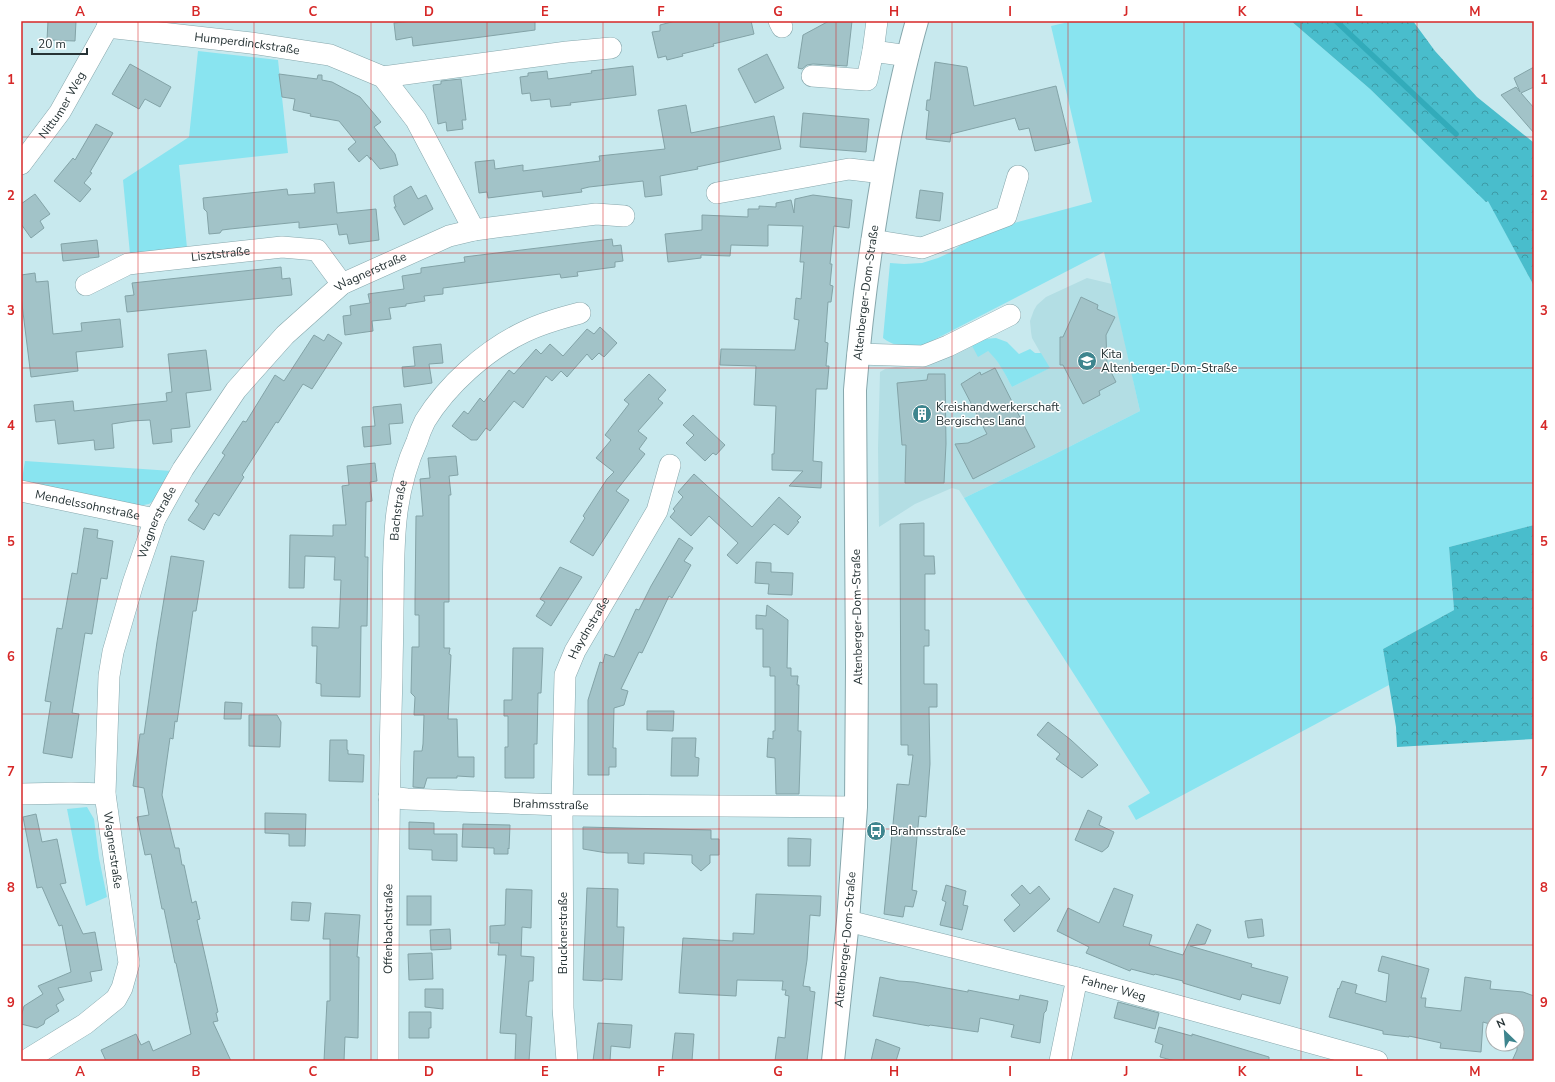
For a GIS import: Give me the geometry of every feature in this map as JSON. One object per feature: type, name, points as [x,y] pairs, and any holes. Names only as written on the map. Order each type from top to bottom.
[{"type":"main road","name":"Altenberger-Dom-Straße","points":[[833,1061],[848,921],[856,808],[858,666],[855,390],[872,240],[883,173],[911,33]]},
{"type":"street","points":[[812,76],[867,80],[877,21]]},
{"type":"street","name":"Humperdinckstraße","points":[[109,24],[330,55],[382,77],[416,120],[474,230]]},
{"type":"street","name":"Nittumer Weg","points":[[21,164],[60,112],[109,24]]},
{"type":"street","points":[[873,51],[911,33]]},
{"type":"street","points":[[382,77],[567,52],[611,48]]},
{"type":"street","points":[[717,193],[849,169],[883,173]]},
{"type":"street","points":[[872,240],[922,248],[1006,216],[1018,176]]},
{"type":"street","name":"Wagnerstraße","points":[[25,1061],[85,1024],[116,999],[122,988],[129,964],[105,794],[109,676],[113,652],[133,583],[155,519],[183,469],[236,390],[285,334],[342,284],[449,236],[474,230],[596,214],[624,216]]},
{"type":"street","name":"Lisztstraße","points":[[86,285],[128,264],[282,247],[317,250],[342,284]]},
{"type":"street","name":"Bachstraße","points":[[389,797],[393,552],[396,508],[407,462],[425,421],[446,393],[466,372],[495,349],[524,332],[552,321],[580,313]]},
{"type":"street","points":[[858,354],[923,356],[948,346],[1010,315]]},
{"type":"street","name":"Haydnstraße","points":[[562,805],[565,675],[575,651],[657,511],[670,465]]},
{"type":"street","name":"Mendelssohnstraße","points":[[21,492],[155,519]]},
{"type":"street","points":[[21,794],[105,794]]},
{"type":"street","name":"Brahmsstraße","points":[[389,797],[562,805],[856,808]]},
{"type":"street","name":"Offenbachstraße","points":[[388,1061],[389,797]]},
{"type":"street","name":"Brucknerstraße","points":[[562,805],[563,1008],[567,1061]]},
{"type":"street","name":"Fahner Weg","points":[[848,921],[1077,978],[1377,1061]]},
{"type":"street","points":[[1060,1061],[1077,978]]},
{"type":"shaded area","points":[[1073,21],[1291,21],[1370,89],[1486,201],[1488,200],[1534,286],[1534,525],[1449,547],[1454,610],[1383,649],[1389,685],[1136,820],[1128,806],[1150,793],[1024,596],[964,498],[1140,411],[1104,252],[924,345],[913,347],[902,346],[883,338],[890,263],[922,263],[951,252],[965,242],[996,228],[1092,202],[1051,26]]},
{"type":"shaded area","points":[[198,51],[278,60],[288,153],[179,165],[187,248],[130,254],[123,180],[189,137]]},
{"type":"shaded area","points":[[1087,278],[1112,284],[1140,411],[964,498],[959,490],[952,488],[915,504],[879,527],[878,448],[880,372],[885,369],[896,367],[913,369],[928,366],[971,344],[988,351],[993,355],[1001,366],[1012,387],[1049,368],[1032,338],[1030,321],[1037,305],[1046,297]]},
{"type":"shaded area","points":[[996,338],[1007,342],[1019,354],[1030,349],[1035,353],[1041,353],[1050,368],[1012,387],[1002,368],[992,355],[988,351],[978,357],[971,344],[984,339]]},
{"type":"shaded area","points":[[25,461],[172,471],[153,501],[149,504],[138,506],[21,485]]},
{"type":"shaded area","points":[[87,807],[94,819],[99,858],[107,897],[86,906],[67,809]]},
{"type":"green space","points":[[1291,21],[1413,21],[1435,51],[1477,97],[1533,142],[1534,286],[1488,201],[1486,202],[1370,89]]},
{"type":"green space","points":[[1534,525],[1534,739],[1397,747],[1396,727],[1383,649],[1454,610],[1449,547]]},
{"type":"building","points":[[48,21],[76,21],[75,41],[47,40]]},
{"type":"building","points":[[413,21],[535,21],[535,30],[413,46],[412,37],[396,40],[394,23]]},
{"type":"building","points":[[675,21],[751,21],[754,34],[713,44],[714,46],[682,54],[683,56],[667,60],[666,56],[658,58],[652,32],[660,31],[660,25]]},
{"type":"building","points":[[829,21],[852,21],[847,66],[813,64],[807,65],[802,69],[798,68],[803,35]]},
{"type":"building","points":[[767,54],[784,88],[755,103],[738,69]]},
{"type":"building","points":[[935,62],[967,67],[974,106],[1056,86],[1070,143],[1035,151],[1029,128],[1019,130],[1015,118],[951,134],[950,142],[926,139],[929,111],[926,110],[927,100],[930,100]]},
{"type":"building","points":[[130,64],[171,87],[160,107],[145,99],[139,109],[112,94]]},
{"type":"building","points":[[633,66],[636,95],[570,103],[571,105],[551,107],[550,99],[531,101],[530,93],[522,94],[520,77],[528,76],[528,73],[547,71],[548,79],[592,73],[591,71]]},
{"type":"building","points":[[1534,67],[1534,87],[1521,93],[1534,108],[1534,133],[1501,95],[1516,87],[1520,92],[1514,78]]},
{"type":"building","points":[[279,74],[317,79],[318,75],[322,75],[322,80],[332,82],[360,97],[381,122],[374,127],[395,154],[398,165],[380,169],[367,155],[359,162],[348,149],[356,142],[339,121],[310,116],[311,114],[293,110],[295,99],[282,97]]},
{"type":"building","points":[[461,79],[466,120],[462,120],[463,129],[447,131],[446,122],[438,124],[433,85],[441,84],[441,81]]},
{"type":"building","points":[[686,105],[691,133],[774,116],[781,149],[697,167],[698,169],[660,176],[662,195],[645,197],[643,181],[589,187],[581,189],[582,192],[543,197],[542,191],[488,198],[487,192],[479,193],[475,162],[494,160],[495,169],[523,165],[523,171],[600,161],[599,156],[665,149],[658,110]]},
{"type":"building","points":[[803,113],[869,119],[866,152],[800,147]]},
{"type":"building","points":[[96,124],[113,133],[90,172],[92,173],[84,183],[91,189],[80,202],[54,181],[73,158],[75,160]]},
{"type":"building","points":[[334,182],[337,213],[376,209],[379,240],[349,244],[347,234],[339,235],[337,224],[299,228],[299,222],[222,230],[220,233],[209,234],[207,212],[204,209],[203,198],[287,189],[288,195],[315,193],[314,184]]},
{"type":"building","points":[[411,186],[418,199],[426,195],[433,209],[404,225],[394,207],[396,207],[394,196]]},
{"type":"building","points":[[920,190],[943,193],[940,221],[916,218]]},
{"type":"building","points":[[35,194],[50,214],[40,221],[44,228],[31,238],[21,224],[21,204]]},
{"type":"building","points":[[813,195],[852,200],[849,228],[834,226],[830,264],[832,264],[830,285],[833,286],[831,302],[828,302],[825,342],[828,343],[826,366],[829,366],[827,389],[816,389],[813,461],[822,462],[821,488],[789,486],[803,471],[772,470],[776,406],[754,405],[756,366],[720,365],[721,349],[795,350],[799,320],[794,319],[796,298],[801,299],[804,262],[800,262],[803,226],[768,225],[768,246],[731,245],[730,256],[701,255],[701,258],[668,262],[665,234],[702,230],[702,215],[748,217],[748,209],[759,209],[759,206],[776,207],[776,203],[791,200],[794,213],[795,199]]},
{"type":"building","points":[[612,239],[613,246],[621,245],[623,261],[615,262],[615,267],[577,272],[578,276],[561,278],[560,274],[443,288],[443,294],[424,296],[425,301],[406,304],[406,306],[389,308],[391,319],[372,321],[373,331],[345,335],[343,316],[351,315],[350,306],[370,303],[368,294],[404,289],[402,276],[421,273],[421,268],[465,262],[464,257]]},
{"type":"building","points":[[97,240],[99,257],[63,261],[61,244]]},
{"type":"building","points":[[281,267],[282,279],[290,278],[292,295],[127,312],[125,296],[134,295],[132,283]]},
{"type":"building","points":[[35,273],[36,282],[48,281],[53,334],[82,331],[81,323],[120,319],[123,347],[76,352],[78,371],[31,377],[21,296],[21,275]]},
{"type":"building","points":[[1081,297],[1098,305],[1097,309],[1115,317],[1106,335],[1107,364],[1116,382],[1099,391],[1100,395],[1083,404],[1063,365],[1060,365],[1060,337],[1063,337]]},
{"type":"building","points":[[600,327],[617,343],[604,357],[599,353],[592,360],[587,354],[567,377],[561,371],[552,381],[546,376],[523,408],[514,401],[490,431],[486,428],[477,440],[471,440],[452,426],[464,411],[468,414],[480,398],[484,402],[509,370],[514,374],[536,349],[541,354],[550,344],[563,356],[587,329],[594,334]]},
{"type":"building","points":[[328,334],[342,343],[312,389],[303,384],[278,423],[276,422],[242,475],[244,477],[219,516],[214,513],[204,530],[188,520],[199,504],[195,501],[225,455],[222,453],[243,421],[246,422],[275,375],[284,381],[314,335],[324,341]]},
{"type":"building","points":[[441,344],[443,363],[429,364],[432,383],[404,387],[402,367],[415,366],[413,347]]},
{"type":"building","points":[[206,350],[211,390],[186,393],[190,427],[171,429],[172,442],[153,444],[150,420],[131,421],[112,424],[114,448],[95,450],[94,440],[58,444],[55,420],[36,422],[34,405],[73,401],[74,411],[167,401],[166,393],[172,392],[168,354]]},
{"type":"building","points":[[995,368],[1035,447],[973,479],[955,444],[968,443],[987,434],[961,384],[980,372],[981,375]]},
{"type":"building","points":[[649,374],[666,390],[658,399],[663,403],[638,431],[647,438],[639,449],[645,454],[616,491],[629,500],[593,556],[570,542],[585,518],[583,516],[607,479],[614,472],[596,458],[611,440],[605,435],[629,404],[624,400]]},
{"type":"building","name":"Kreishandwerkerschaft Bergisches Land","points":[[928,374],[945,374],[946,444],[944,483],[905,483],[906,445],[902,445],[897,383],[927,380]]},
{"type":"building","points":[[401,404],[403,423],[389,424],[391,444],[364,447],[362,427],[375,426],[373,407]]},
{"type":"building","points":[[693,415],[725,445],[716,455],[713,453],[705,461],[686,443],[694,435],[683,425]]},
{"type":"building","points":[[456,456],[458,475],[449,476],[451,495],[449,495],[449,602],[444,602],[444,648],[450,648],[449,654],[451,655],[448,719],[457,719],[458,757],[474,757],[474,777],[457,776],[457,778],[427,778],[424,788],[413,787],[414,751],[422,751],[424,715],[414,715],[415,697],[411,693],[412,647],[419,647],[419,615],[415,615],[415,601],[416,516],[423,516],[420,479],[430,478],[428,458]]},
{"type":"building","points":[[375,463],[377,481],[370,482],[372,501],[366,502],[365,557],[368,557],[367,626],[361,626],[360,697],[321,696],[321,684],[316,683],[317,646],[312,646],[312,627],[339,628],[341,580],[334,580],[335,557],[305,556],[304,588],[289,588],[290,535],[333,536],[333,525],[346,525],[342,486],[349,485],[347,466]]},
{"type":"building","points":[[694,474],[752,527],[779,497],[801,517],[797,521],[799,522],[788,535],[774,524],[737,564],[727,555],[738,543],[709,516],[691,536],[670,517],[675,511],[673,509],[683,497],[678,492]]},
{"type":"building","points":[[924,523],[924,556],[934,556],[935,574],[925,574],[925,630],[929,630],[929,646],[924,646],[924,684],[937,684],[937,707],[929,707],[930,764],[926,817],[919,816],[912,890],[917,891],[913,907],[905,906],[903,917],[884,914],[897,784],[909,785],[913,755],[908,755],[908,745],[901,745],[900,524]]},
{"type":"building","points":[[84,528],[98,530],[97,538],[113,541],[107,579],[101,578],[92,634],[85,633],[72,713],[79,714],[72,758],[43,753],[51,702],[45,701],[57,628],[62,629],[72,573],[77,574]]},
{"type":"building","points":[[679,538],[693,548],[684,561],[691,565],[672,598],[669,596],[642,653],[639,652],[621,689],[628,691],[624,705],[614,708],[613,748],[616,748],[616,767],[609,767],[609,775],[588,775],[588,700],[600,662],[603,663],[605,654],[614,657],[636,609],[639,610]]},
{"type":"building","points":[[171,556],[204,561],[196,611],[193,611],[177,722],[175,721],[173,739],[170,738],[162,795],[175,848],[179,848],[182,865],[184,865],[192,903],[196,901],[200,919],[197,920],[218,1012],[216,1013],[218,1021],[213,1022],[231,1061],[106,1061],[101,1050],[136,1034],[141,1045],[149,1041],[153,1051],[191,1034],[151,854],[145,855],[137,817],[149,815],[144,788],[133,786],[140,734],[144,734]]},
{"type":"building","points":[[756,562],[771,563],[771,572],[793,573],[792,595],[768,594],[769,584],[755,583]]},
{"type":"building","points":[[560,567],[582,577],[551,626],[536,616],[545,602],[540,599]]},
{"type":"building","points":[[767,605],[788,620],[787,668],[791,668],[791,676],[798,676],[798,731],[801,731],[799,794],[776,794],[775,758],[767,757],[768,738],[773,739],[773,731],[775,731],[775,676],[770,676],[770,667],[763,667],[763,629],[756,629],[756,615],[766,616]]},
{"type":"building","points":[[513,648],[543,648],[541,693],[538,693],[537,744],[534,744],[534,778],[505,778],[505,747],[508,747],[508,716],[504,716],[504,700],[512,700]]},
{"type":"building","points":[[225,702],[242,703],[241,719],[224,719]]},
{"type":"building","points":[[647,711],[674,711],[673,731],[647,730]]},
{"type":"building","points":[[249,715],[277,715],[281,722],[280,747],[249,746]]},
{"type":"building","points":[[1048,722],[1071,740],[1098,765],[1082,778],[1056,759],[1060,754],[1037,735]]},
{"type":"building","points":[[672,738],[696,738],[695,757],[699,758],[698,776],[671,776]]},
{"type":"building","points":[[330,740],[347,740],[348,754],[364,755],[363,782],[329,781]]},
{"type":"building","points":[[1088,810],[1102,817],[1099,825],[1114,832],[1108,847],[1102,852],[1075,840]]},
{"type":"building","points":[[265,813],[306,814],[305,846],[289,846],[289,834],[265,833]]},
{"type":"building","points":[[36,814],[42,842],[57,839],[66,883],[60,884],[83,934],[95,932],[102,970],[90,972],[92,981],[58,988],[64,1000],[56,1005],[59,1011],[45,1020],[44,1024],[37,1028],[21,1024],[24,1006],[43,994],[38,986],[71,972],[62,925],[59,926],[42,887],[37,888],[23,817]]},
{"type":"building","points":[[409,822],[434,823],[434,834],[457,834],[457,861],[432,860],[432,850],[409,849]]},
{"type":"building","points":[[463,824],[510,825],[508,854],[494,854],[494,848],[462,847]]},
{"type":"building","points":[[583,827],[711,830],[711,839],[719,839],[719,855],[710,855],[710,863],[701,871],[692,863],[692,855],[644,853],[644,864],[628,863],[628,853],[607,853],[583,849]]},
{"type":"building","points":[[788,838],[811,839],[810,866],[788,866]]},
{"type":"building","points":[[946,885],[966,891],[963,905],[968,906],[962,930],[940,925],[946,902],[942,900]]},
{"type":"building","points":[[1022,885],[1030,894],[1039,886],[1050,899],[1014,932],[1004,920],[1020,905],[1011,895]]},
{"type":"building","points":[[587,888],[618,889],[617,927],[624,927],[622,980],[583,980]]},
{"type":"building","points":[[1114,888],[1133,895],[1123,926],[1152,935],[1149,945],[1183,955],[1197,924],[1211,930],[1205,944],[1190,946],[1252,964],[1251,967],[1288,977],[1280,1004],[1242,994],[1240,1000],[1183,983],[1183,981],[1131,969],[1130,971],[1086,953],[1089,947],[1057,931],[1068,908],[1099,923]]},
{"type":"building","points":[[506,889],[532,890],[531,928],[522,927],[521,956],[534,957],[533,981],[529,981],[526,1016],[532,1017],[529,1061],[515,1061],[516,1034],[500,1033],[506,955],[498,955],[499,943],[490,943],[490,926],[505,925]]},
{"type":"building","points":[[756,894],[821,896],[820,916],[810,915],[807,960],[803,986],[810,987],[810,991],[815,992],[807,1061],[775,1061],[778,1037],[785,1038],[789,996],[785,995],[786,990],[782,990],[783,981],[737,980],[736,996],[679,993],[683,938],[733,941],[733,933],[754,934]]},
{"type":"building","points":[[407,896],[431,896],[431,925],[407,925]]},
{"type":"building","points":[[292,902],[311,903],[309,921],[291,920]]},
{"type":"building","points":[[325,913],[360,915],[357,957],[359,957],[358,1038],[345,1037],[344,1061],[324,1061],[327,1001],[330,1001],[330,939],[323,939]]},
{"type":"building","points":[[1262,919],[1264,936],[1248,938],[1245,921]]},
{"type":"building","points":[[450,929],[451,949],[431,950],[430,930]]},
{"type":"building","points":[[432,953],[433,979],[409,980],[408,954]]},
{"type":"building","points":[[1382,956],[1429,969],[1421,998],[1426,998],[1425,1007],[1461,1011],[1465,977],[1491,981],[1490,989],[1523,992],[1534,996],[1534,1061],[1512,1061],[1516,1052],[1525,1052],[1525,1012],[1485,1012],[1481,1052],[1440,1048],[1441,1043],[1409,1036],[1383,1034],[1383,1031],[1329,1017],[1338,988],[1339,989],[1342,981],[1357,985],[1355,993],[1386,1002],[1389,974],[1378,971]]},
{"type":"building","points":[[880,977],[968,992],[968,990],[1019,1000],[1020,995],[1048,1001],[1046,1011],[1044,1013],[1040,1043],[1011,1037],[1014,1025],[980,1018],[978,1032],[929,1026],[873,1016]]},
{"type":"building","points":[[425,989],[443,989],[443,1009],[425,1007]]},
{"type":"building","points":[[1118,1002],[1159,1013],[1155,1029],[1114,1018]]},
{"type":"building","points":[[409,1012],[431,1012],[431,1028],[429,1028],[429,1038],[409,1038]]},
{"type":"building","points":[[598,1023],[632,1025],[630,1048],[611,1046],[610,1061],[593,1061]]},
{"type":"building","points":[[1159,1027],[1192,1036],[1192,1034],[1269,1057],[1269,1061],[1175,1061],[1160,1057],[1163,1045],[1155,1042]]},
{"type":"building","points":[[675,1033],[694,1034],[692,1061],[672,1061]]},
{"type":"building","points":[[876,1039],[900,1048],[896,1061],[871,1061]]},
{"type":"waterway","points":[[1336,21],[1456,134]]},
{"type":"place","name":"Kita Altenberger-Dom-Straße","points":[[1087,361]]},
{"type":"place","name":"Kreishandwerkerschaft Bergisches Land","points":[[922,414]]},
{"type":"place","name":"Brahmsstraße","points":[[876,831]]}]
